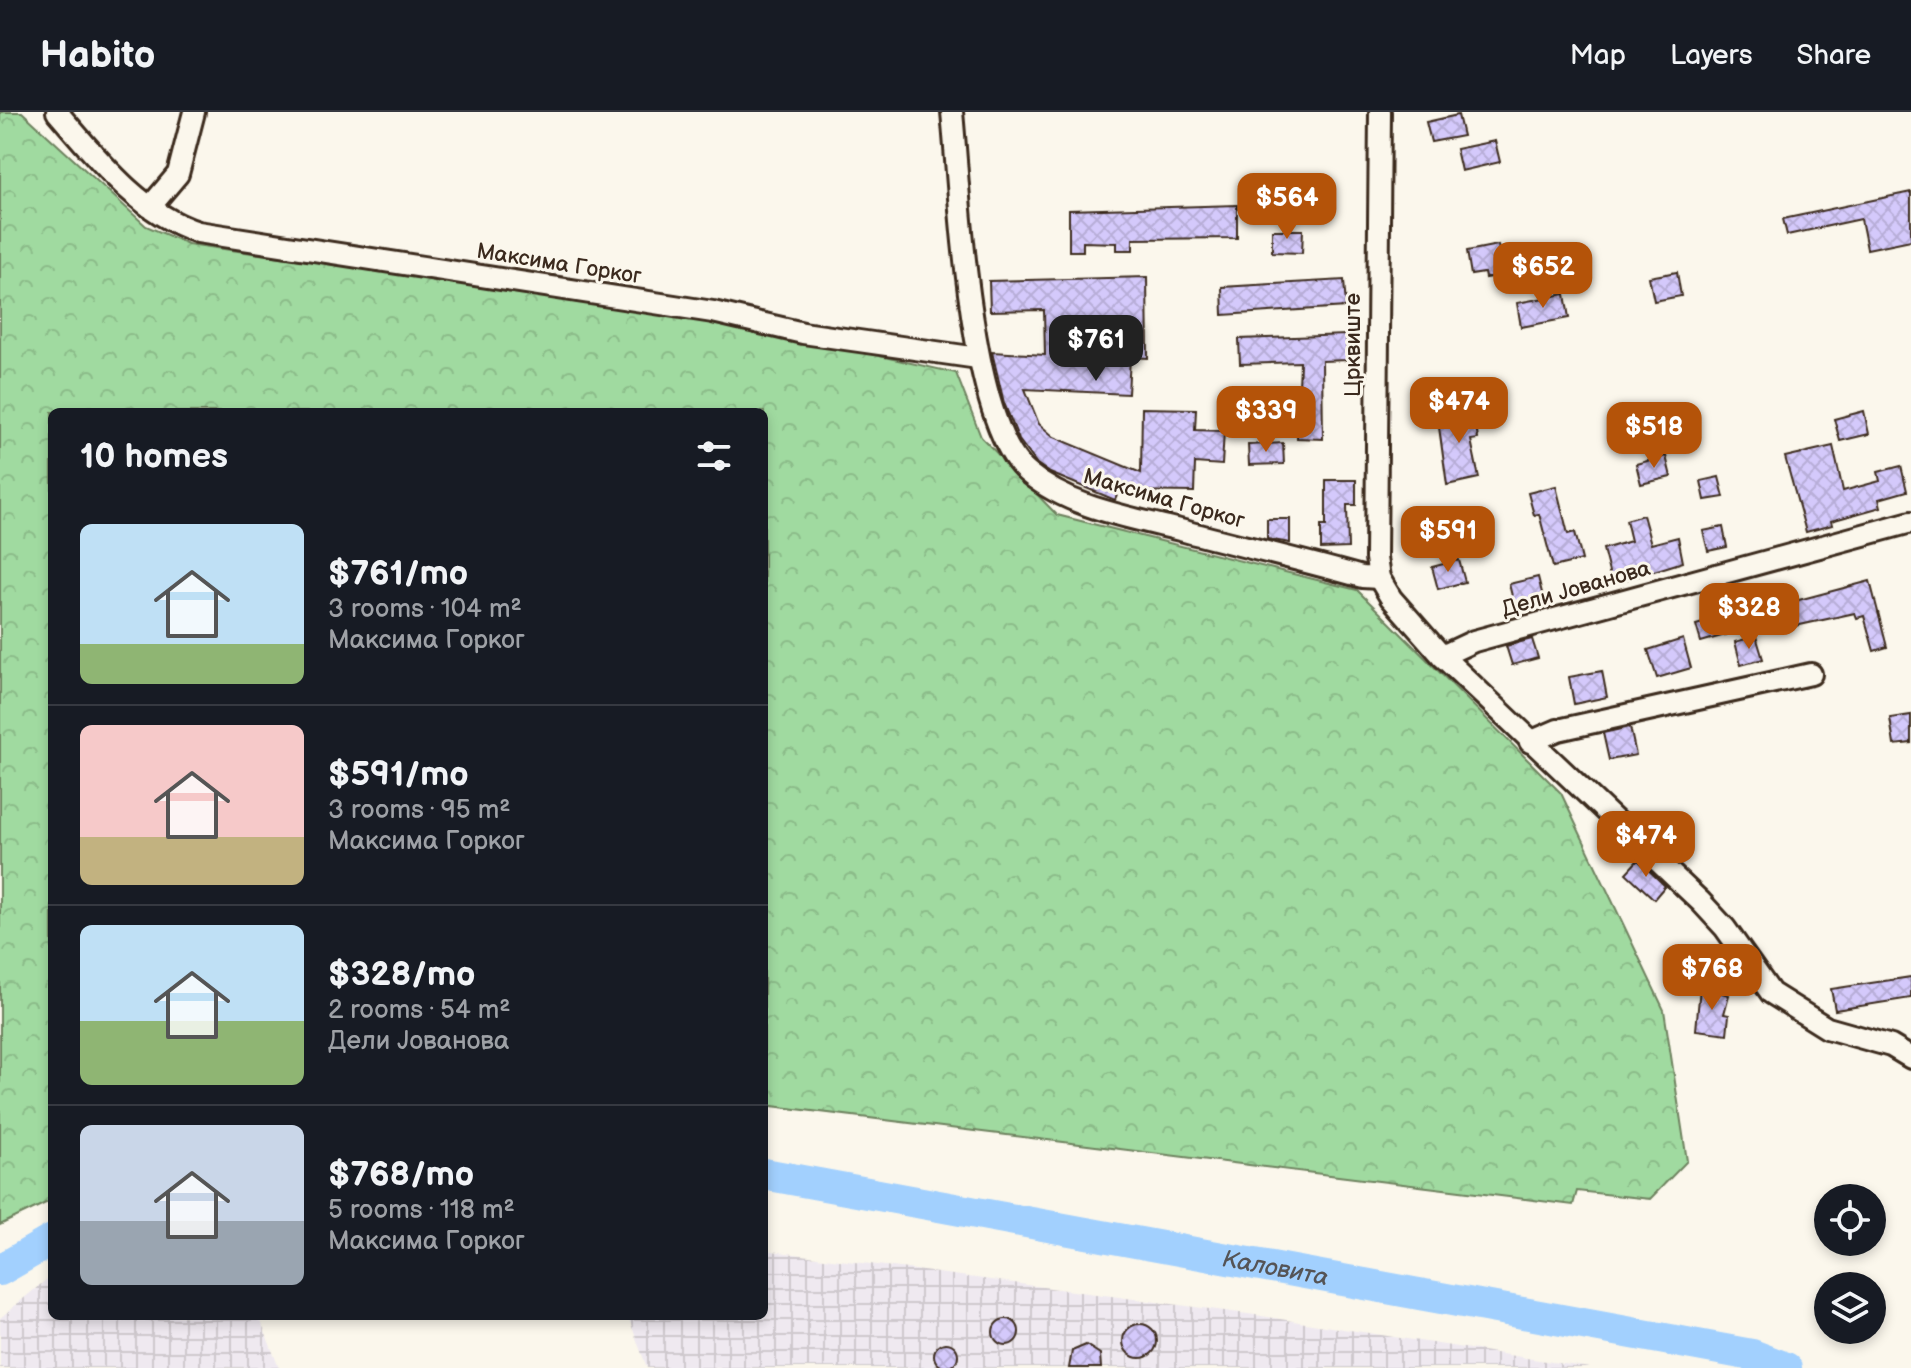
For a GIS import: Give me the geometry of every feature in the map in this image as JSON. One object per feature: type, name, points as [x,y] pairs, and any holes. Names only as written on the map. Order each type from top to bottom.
[{"type":"street","name":"Максима Горког","points":[[57,112],[94,156],[173,224],[229,239],[713,312],[803,333],[978,358],[1002,439],[1027,472],[1046,486],[1113,513],[1362,577],[1379,578]]},
{"type":"street","points":[[150,207],[178,174],[194,112]]},
{"type":"street","points":[[952,112],[978,358]]},
{"type":"street","name":"Црквиште","points":[[1379,578],[1376,546],[1380,112]]},
{"type":"street","name":"Дели Јованова","points":[[1442,656],[1474,641],[1911,522]]},
{"type":"street","points":[[1379,578],[1391,598],[1442,656],[1725,928],[1771,993],[1827,1028],[1891,1046],[1911,1058]]},
{"type":"street","points":[[1530,742],[1558,730],[1811,674]]},
{"type":"shaded area","points":[[768,1251],[1255,1315],[1590,1368],[647,1368],[629,1320],[768,1320]]},
{"type":"shaded area","points":[[48,1278],[48,1320],[261,1320],[279,1368],[0,1368],[0,1318]]},
{"type":"green space","points":[[0,112],[22,112],[146,226],[188,244],[691,314],[956,373],[981,437],[1057,515],[1357,590],[1561,793],[1664,1010],[1687,1161],[1650,1199],[1577,1191],[1573,1205],[768,1105],[768,408],[48,408],[48,1202],[0,1225]]},
{"type":"building","points":[[1458,115],[1463,136],[1431,142],[1426,122]]},
{"type":"building","points":[[1495,141],[1500,162],[1461,171],[1456,149]]},
{"type":"building","points":[[1911,192],[1911,240],[1867,249],[1861,219],[1787,235],[1783,219]]},
{"type":"building","points":[[1237,205],[1237,238],[1133,239],[1133,250],[1117,250],[1117,243],[1083,242],[1083,251],[1069,251],[1069,210]]},
{"type":"building","points":[[1272,230],[1303,230],[1302,253],[1272,252]]},
{"type":"building","points":[[1498,245],[1503,275],[1485,278],[1484,273],[1471,275],[1467,251]]},
{"type":"building","points":[[1677,272],[1681,296],[1654,301],[1649,277]]},
{"type":"building","points":[[1147,277],[1148,358],[1130,357],[1128,394],[1025,389],[1039,424],[1054,437],[1141,473],[1142,408],[1196,409],[1195,430],[1224,431],[1222,465],[1195,463],[1194,492],[1119,491],[1115,500],[1050,473],[1037,464],[1019,440],[1004,403],[992,352],[1045,355],[1044,310],[990,311],[989,281]]},
{"type":"building","points":[[1344,280],[1346,307],[1223,315],[1222,287]]},
{"type":"building","points":[[1565,294],[1569,318],[1521,327],[1517,303]]},
{"type":"building","points":[[1346,335],[1347,360],[1322,361],[1323,439],[1297,438],[1300,362],[1240,364],[1239,339]]},
{"type":"building","points":[[1473,405],[1478,439],[1471,440],[1479,478],[1447,485],[1438,420],[1455,418],[1454,407]]},
{"type":"building","points":[[1864,411],[1869,434],[1840,441],[1834,419]]},
{"type":"building","points":[[1283,443],[1284,464],[1249,465],[1248,445]]},
{"type":"building","points":[[1833,446],[1843,491],[1880,481],[1878,472],[1901,466],[1907,491],[1879,499],[1881,507],[1831,521],[1832,525],[1806,532],[1785,457]]},
{"type":"building","points":[[1666,456],[1671,477],[1641,484],[1636,464]]},
{"type":"building","points":[[1719,477],[1724,497],[1705,500],[1701,481]]},
{"type":"building","points":[[1326,480],[1356,480],[1356,505],[1347,505],[1348,548],[1321,549],[1321,526],[1326,526]]},
{"type":"building","points":[[1556,486],[1568,534],[1575,532],[1582,560],[1553,567],[1539,514],[1534,515],[1528,493]]},
{"type":"building","points":[[1445,509],[1450,532],[1424,537],[1419,513]]},
{"type":"building","points":[[1643,515],[1651,544],[1678,537],[1683,562],[1612,584],[1603,549],[1631,541],[1626,520]]},
{"type":"building","points":[[1267,519],[1290,519],[1290,543],[1267,539]]},
{"type":"building","points":[[1723,527],[1727,547],[1708,551],[1703,531]]},
{"type":"building","points":[[1459,560],[1465,582],[1438,589],[1432,567]]},
{"type":"building","points":[[1538,577],[1545,605],[1516,612],[1509,584]]},
{"type":"building","points":[[1870,581],[1887,647],[1874,651],[1864,616],[1857,618],[1855,613],[1786,628],[1780,605]]},
{"type":"building","points":[[1720,618],[1725,635],[1701,642],[1696,625]]},
{"type":"building","points":[[1756,636],[1763,659],[1741,665],[1735,642]]},
{"type":"building","points":[[1532,639],[1538,658],[1512,665],[1506,646]]},
{"type":"building","points":[[1683,639],[1691,668],[1657,678],[1648,650]]},
{"type":"building","points":[[1602,671],[1607,697],[1574,704],[1569,677]]},
{"type":"building","points":[[1911,715],[1911,743],[1894,745],[1890,718]]},
{"type":"building","points":[[1630,727],[1636,755],[1609,760],[1603,733]]},
{"type":"building","points":[[1638,860],[1665,886],[1654,899],[1626,873]]},
{"type":"building","points":[[1911,977],[1911,998],[1835,1010],[1831,989]]},
{"type":"building","points":[[1700,987],[1729,995],[1724,1014],[1729,1015],[1727,1034],[1696,1030]]},
{"type":"building","points":[[1006,1319],[1015,1323],[1019,1332],[1015,1341],[1006,1345],[997,1341],[993,1332],[997,1323]]},
{"type":"building","points":[[1140,1324],[1152,1329],[1157,1341],[1152,1353],[1140,1358],[1128,1353],[1123,1341],[1128,1329]]},
{"type":"building","points":[[946,1343],[955,1346],[958,1355],[955,1364],[946,1367],[937,1364],[934,1355],[937,1346]]},
{"type":"building","points":[[1086,1345],[1100,1354],[1101,1368],[1069,1368],[1072,1351]]},
{"type":"waterway","name":"Каловита","points":[[768,1175],[1752,1355],[1786,1368]]},
{"type":"waterway","name":"Каловита","points":[[0,1270],[48,1242]]}]
